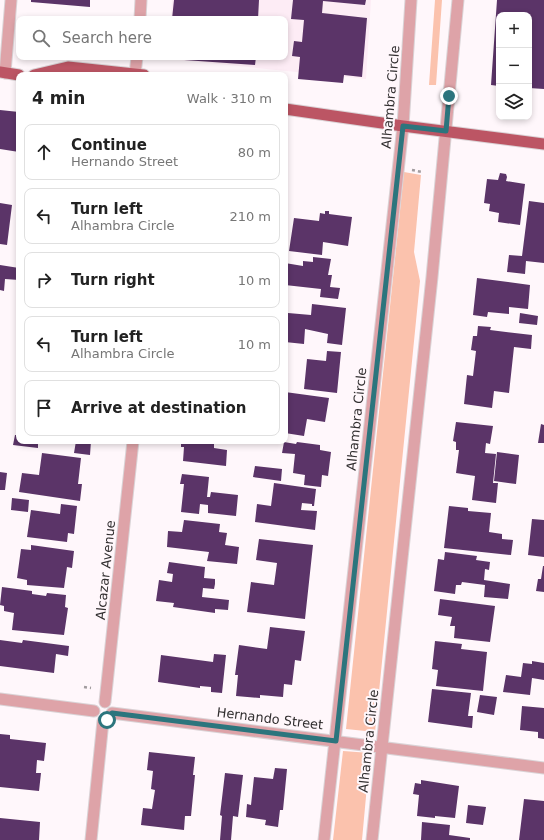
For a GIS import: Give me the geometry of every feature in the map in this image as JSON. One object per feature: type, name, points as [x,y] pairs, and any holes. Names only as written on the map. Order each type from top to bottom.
[{"type":"main road","points":[[47,72],[68,67],[111,72]]},
{"type":"main road","points":[[2,73],[16,75]]},
{"type":"main road","points":[[288,109],[544,144]]},
{"type":"street","points":[[2,73],[11,0]]},
{"type":"street","points":[[140,16],[141,0]]},
{"type":"street","name":"Alhambra Circle","points":[[324,840],[403,126],[411,0]]},
{"type":"street","name":"Alhambra Circle","points":[[372,840],[446,131],[458,0]]},
{"type":"street","points":[[137,60],[137,72]]},
{"type":"street","name":"Alcazar Avenue","points":[[105,702],[134,444]]},
{"type":"street","points":[[0,699],[94,711]]},
{"type":"street","points":[[105,702],[112,707],[112,713],[109,718],[104,721],[97,719],[94,711],[97,704],[105,702]]},
{"type":"street","name":"Hernando Street","points":[[112,713],[544,768]]},
{"type":"street","points":[[91,840],[104,721]]},
{"type":"path","points":[[84,687],[94,689]]},
{"type":"shaded area","points":[[172,0],[371,0],[366,79],[179,60],[288,60],[288,16],[171,16]]},
{"type":"shaded area","points":[[435,0],[442,0],[436,85],[429,85]]},
{"type":"shaded area","points":[[404,172],[421,175],[414,252],[420,281],[375,732],[346,729]]},
{"type":"shaded area","points":[[343,751],[370,753],[362,840],[333,840]]},
{"type":"building","points":[[31,0],[90,0],[90,7],[31,2]]},
{"type":"building","points":[[174,0],[259,0],[258,16],[172,16]]},
{"type":"building","points":[[293,0],[366,0],[365,5],[323,1],[322,13],[367,18],[362,77],[344,75],[343,83],[298,79],[300,57],[292,56],[294,41],[302,42],[304,20],[291,19]]},
{"type":"building","points":[[497,0],[544,0],[544,89],[532,88],[532,12],[496,12]]},
{"type":"building","points":[[496,14],[496,86],[491,85]]},
{"type":"building","points":[[184,60],[256,60],[255,65]]},
{"type":"building","points":[[0,110],[16,112],[16,152],[0,149]]},
{"type":"building","points":[[500,173],[506,174],[506,181],[525,184],[520,225],[498,222],[499,213],[489,211],[490,204],[484,203],[487,179],[498,180]]},
{"type":"building","points":[[529,201],[544,203],[544,263],[526,261],[525,274],[507,272],[509,255],[522,256]]},
{"type":"building","points":[[0,203],[12,205],[7,245],[0,244]]},
{"type":"building","points":[[325,211],[329,211],[329,214],[352,217],[348,246],[323,242],[322,255],[289,251],[294,218],[319,221],[320,213],[325,214]]},
{"type":"building","points":[[313,257],[331,259],[328,275],[332,275],[330,287],[340,288],[338,299],[320,297],[321,289],[288,285],[288,264],[303,266],[303,261],[313,262]]},
{"type":"building","points":[[0,265],[16,268],[16,280],[5,279],[4,291],[0,290]]},
{"type":"building","points":[[477,278],[530,285],[528,309],[509,307],[509,314],[488,312],[487,317],[473,315]]},
{"type":"building","points":[[312,304],[346,308],[342,345],[327,343],[328,334],[305,329],[304,344],[288,342],[288,313],[311,315]]},
{"type":"building","points":[[520,313],[538,316],[537,325],[519,323]]},
{"type":"building","points":[[478,326],[491,327],[490,330],[532,335],[531,349],[514,347],[509,393],[494,391],[492,408],[464,404],[467,375],[473,376],[476,351],[471,350],[473,336],[477,336]]},
{"type":"building","points":[[327,351],[341,352],[337,393],[304,389],[307,359],[326,361]]},
{"type":"building","points":[[288,392],[329,398],[325,422],[307,419],[304,436],[288,433]]},
{"type":"building","points":[[456,422],[493,426],[490,444],[486,443],[485,453],[496,454],[493,483],[498,483],[496,503],[472,500],[475,476],[456,473],[459,450],[456,450],[456,442],[453,441]]},
{"type":"building","points":[[541,424],[544,425],[544,443],[538,443]]},
{"type":"building","points":[[16,435],[16,444],[38,444],[38,448],[13,445]]},
{"type":"building","points":[[297,442],[320,445],[320,450],[331,452],[328,476],[322,475],[321,487],[304,485],[305,475],[293,473],[295,454],[282,453],[284,444],[288,444],[288,443],[296,444]]},
{"type":"building","points":[[76,444],[91,444],[90,455],[74,453]]},
{"type":"building","points":[[181,444],[214,444],[214,448],[227,450],[226,466],[183,461],[184,447],[181,447]]},
{"type":"building","points":[[497,452],[519,455],[516,484],[494,481]]},
{"type":"building","points":[[42,453],[81,458],[78,484],[82,484],[80,501],[19,492],[22,473],[39,475]]},
{"type":"building","points":[[255,466],[282,469],[281,481],[253,477]]},
{"type":"building","points":[[0,472],[7,473],[5,490],[0,490]]},
{"type":"building","points":[[182,474],[209,477],[207,497],[210,497],[211,492],[238,495],[236,516],[208,513],[208,505],[200,504],[199,514],[181,512],[184,484],[180,484]]},
{"type":"building","points":[[274,483],[316,489],[314,506],[312,506],[312,504],[302,503],[301,510],[317,511],[315,530],[255,522],[257,504],[271,506]]},
{"type":"building","points":[[12,498],[29,500],[28,512],[11,510]]},
{"type":"building","points":[[61,504],[77,506],[74,534],[68,533],[67,542],[27,537],[31,510],[60,514]]},
{"type":"building","points":[[449,506],[468,508],[468,511],[491,513],[489,532],[502,534],[502,539],[513,540],[511,555],[444,548]]},
{"type":"building","points":[[532,519],[544,520],[544,557],[528,555]]},
{"type":"building","points":[[184,520],[220,524],[219,532],[227,533],[225,545],[239,547],[237,564],[207,561],[209,552],[167,547],[168,531],[182,532]]},
{"type":"building","points":[[259,539],[313,545],[305,619],[247,612],[251,582],[274,585],[277,563],[256,560]]},
{"type":"building","points":[[31,545],[74,551],[72,568],[67,567],[64,588],[27,585],[27,580],[17,578],[21,549],[31,550]]},
{"type":"building","points":[[445,552],[477,556],[476,560],[490,562],[489,570],[485,569],[484,580],[510,584],[508,599],[484,597],[485,585],[462,582],[461,585],[456,585],[455,594],[434,591],[438,559],[444,560]]},
{"type":"building","points":[[169,562],[205,567],[204,578],[215,579],[215,584],[214,589],[203,588],[202,597],[229,600],[228,610],[215,609],[215,613],[173,607],[174,603],[156,601],[159,580],[172,582],[173,574],[167,573]]},
{"type":"building","points":[[543,566],[544,592],[536,591],[538,579],[541,579]]},
{"type":"building","points":[[2,587],[32,591],[32,594],[46,596],[47,593],[66,595],[65,607],[68,608],[64,635],[12,630],[14,613],[4,611],[4,606],[0,605]]},
{"type":"building","points":[[440,599],[495,606],[490,642],[454,638],[455,626],[450,626],[452,617],[438,615]]},
{"type":"building","points":[[270,627],[305,631],[301,661],[295,660],[292,685],[284,684],[283,697],[260,695],[260,698],[236,696],[238,675],[235,675],[239,645],[267,649]]},
{"type":"building","points":[[0,640],[22,643],[23,640],[69,646],[68,656],[56,654],[54,673],[0,666]]},
{"type":"building","points":[[435,641],[462,644],[461,649],[487,652],[483,691],[436,686],[438,670],[432,669]]},
{"type":"building","points":[[214,654],[226,655],[222,693],[211,692],[211,687],[200,686],[200,688],[158,682],[161,655],[213,662]]},
{"type":"building","points":[[532,661],[544,663],[544,680],[532,678],[530,695],[503,692],[506,675],[521,677],[523,663],[532,664]]},
{"type":"building","points":[[432,689],[471,693],[468,716],[473,716],[472,728],[428,722]]},
{"type":"building","points":[[480,695],[497,697],[494,715],[477,712]]},
{"type":"building","points":[[522,706],[544,708],[544,739],[538,738],[538,732],[520,730]]},
{"type":"building","points":[[0,734],[10,735],[10,739],[46,743],[44,761],[37,760],[36,773],[41,773],[39,791],[0,787]]},
{"type":"building","points":[[149,752],[195,757],[193,775],[195,775],[191,816],[185,816],[184,830],[141,825],[143,808],[152,809],[155,790],[151,789],[153,771],[147,770]]},
{"type":"building","points":[[275,768],[287,769],[283,810],[280,810],[278,827],[265,825],[266,820],[246,817],[247,804],[251,805],[254,777],[273,779]]},
{"type":"building","points":[[225,773],[243,775],[238,817],[233,816],[231,840],[220,840],[222,816],[220,815]]},
{"type":"building","points":[[421,780],[459,786],[455,818],[417,816],[419,795],[413,794],[415,783],[421,784]]},
{"type":"building","points":[[524,799],[544,801],[544,840],[519,840]]},
{"type":"building","points":[[468,805],[486,807],[483,825],[466,823]]},
{"type":"building","points":[[0,818],[40,822],[39,840],[0,840]]},
{"type":"building","points":[[422,822],[450,825],[449,835],[470,838],[470,840],[421,840]]},
{"type":"route","points":[[107,720],[112,713],[336,741],[397,168],[403,126],[446,131],[449,96]]}]
